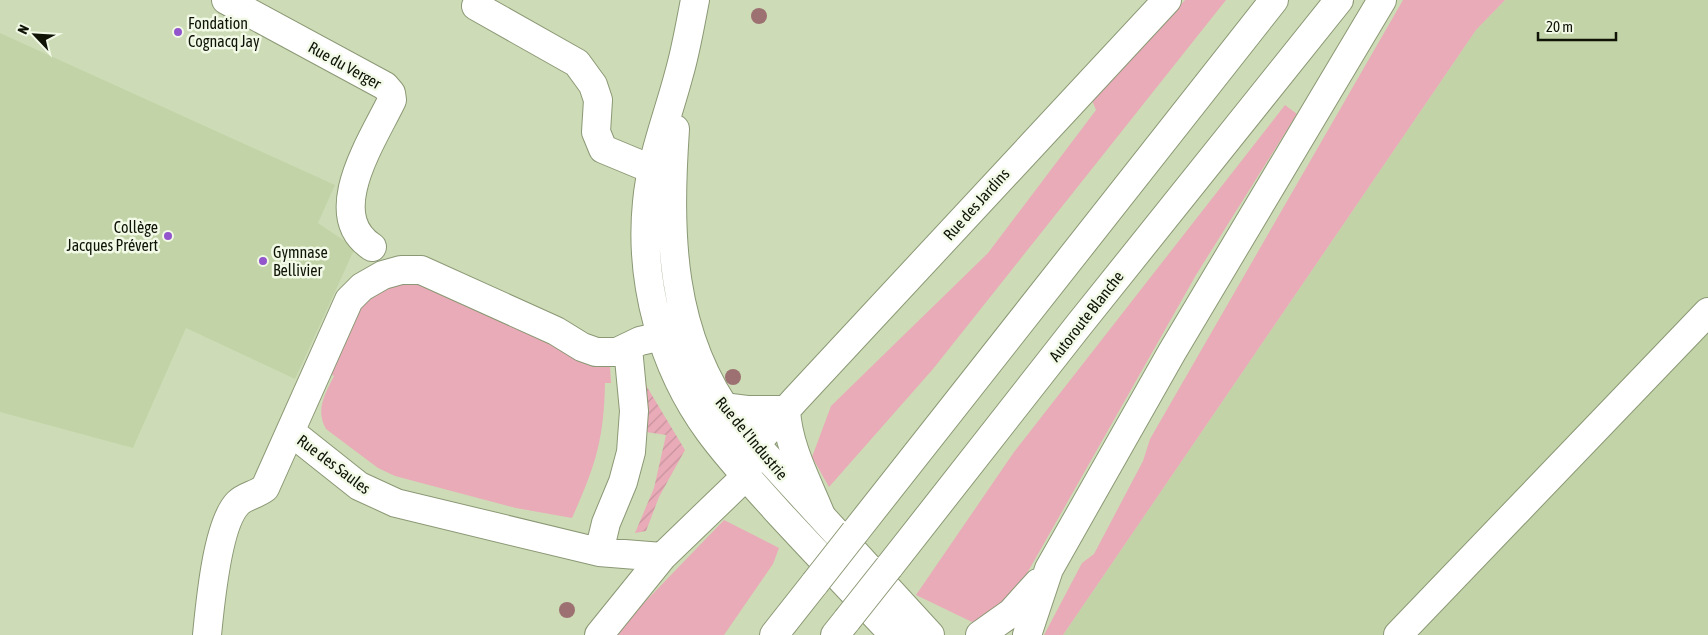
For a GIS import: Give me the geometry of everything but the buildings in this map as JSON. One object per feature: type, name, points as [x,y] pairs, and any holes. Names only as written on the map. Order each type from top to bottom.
[{"type":"main road","name":"Rue du Verger","points":[[226,0],[385,86],[391,92],[392,100],[363,160],[349,204],[353,226],[362,239],[372,247],[556,331],[589,350],[610,353],[644,342]]},
{"type":"main road","name":"Rue de l'Industrie","points":[[696,0],[662,170],[647,200],[646,244],[649,278],[644,342],[680,382],[696,411],[742,471],[900,634]]},
{"type":"main road","name":"Rue des Jardins","points":[[742,471],[756,445],[786,410],[1168,0]]},
{"type":"main road","points":[[774,635],[1274,0]]},
{"type":"main road","name":"Autoroute Blanche","points":[[841,627],[1078,326],[1339,0]]},
{"type":"main road","points":[[1027,635],[1049,569],[1172,352],[1382,0]]},
{"type":"main road","points":[[476,6],[578,63],[593,85],[598,100],[596,132],[603,149],[636,164],[662,170]]},
{"type":"main road","name":"Rue de l'Industrie","points":[[662,170],[670,213],[674,265],[693,346],[709,384],[724,407],[756,445],[930,635]]},
{"type":"main road","name":"Rue du Verger","points":[[291,432],[372,247]]},
{"type":"main road","name":"Rue du Verger","points":[[349,300],[362,287],[383,275],[400,270],[421,270]]},
{"type":"main road","points":[[1398,635],[1708,312]]},
{"type":"main road","points":[[599,552],[606,523],[623,482],[631,452],[634,411],[644,342],[693,346]]},
{"type":"main road","points":[[724,407],[748,410],[786,410],[788,432],[795,454],[824,521]]},
{"type":"main road","name":"Rue des Saules","points":[[207,635],[215,569],[232,511],[243,499],[265,488],[291,432],[352,481],[387,500],[409,507],[599,552],[662,557]]},
{"type":"main road","points":[[599,635],[662,557],[742,471]]},
{"type":"main road","points":[[980,635],[1012,612],[1049,569]]},
{"type":"shaded area","points":[[1185,0],[1226,0],[933,369],[829,487],[812,457],[831,406],[988,253],[1096,110],[1091,98]]},
{"type":"shaded area","points":[[1403,0],[1505,0],[1476,30],[1063,635],[1044,635],[1082,563],[1094,554],[1143,461],[1150,439]]},
{"type":"shaded area","points":[[1505,0],[1708,0],[1708,635],[1063,635],[1476,30]]},
{"type":"shaded area","name":"Collège Jacques Prévert","points":[[0,33],[335,185],[318,223],[355,248],[295,379],[186,328],[133,448],[0,412]]},
{"type":"shaded area","points":[[1285,105],[1297,114],[1196,275],[1021,584],[989,614],[972,622],[916,595],[1014,452]]},
{"type":"shaded area","points":[[419,282],[515,322],[577,359],[598,366],[610,366],[611,383],[605,383],[603,421],[597,453],[572,518],[516,508],[395,476],[378,468],[326,429],[321,415],[322,402],[334,376],[326,372],[358,306],[388,283]]},
{"type":"shaded area","points":[[644,382],[685,450],[659,497],[646,531],[635,533],[654,488],[666,435],[646,432]]},
{"type":"shaded area","points":[[724,520],[779,548],[773,564],[724,635],[613,635]]},
{"type":"place","name":"Fondation Cognacq Jay","points":[[178,32]]},
{"type":"place","name":"Collège Jacques Prévert","points":[[168,236]]},
{"type":"place","name":"Gymnase Bellivier","points":[[263,261]]}]
